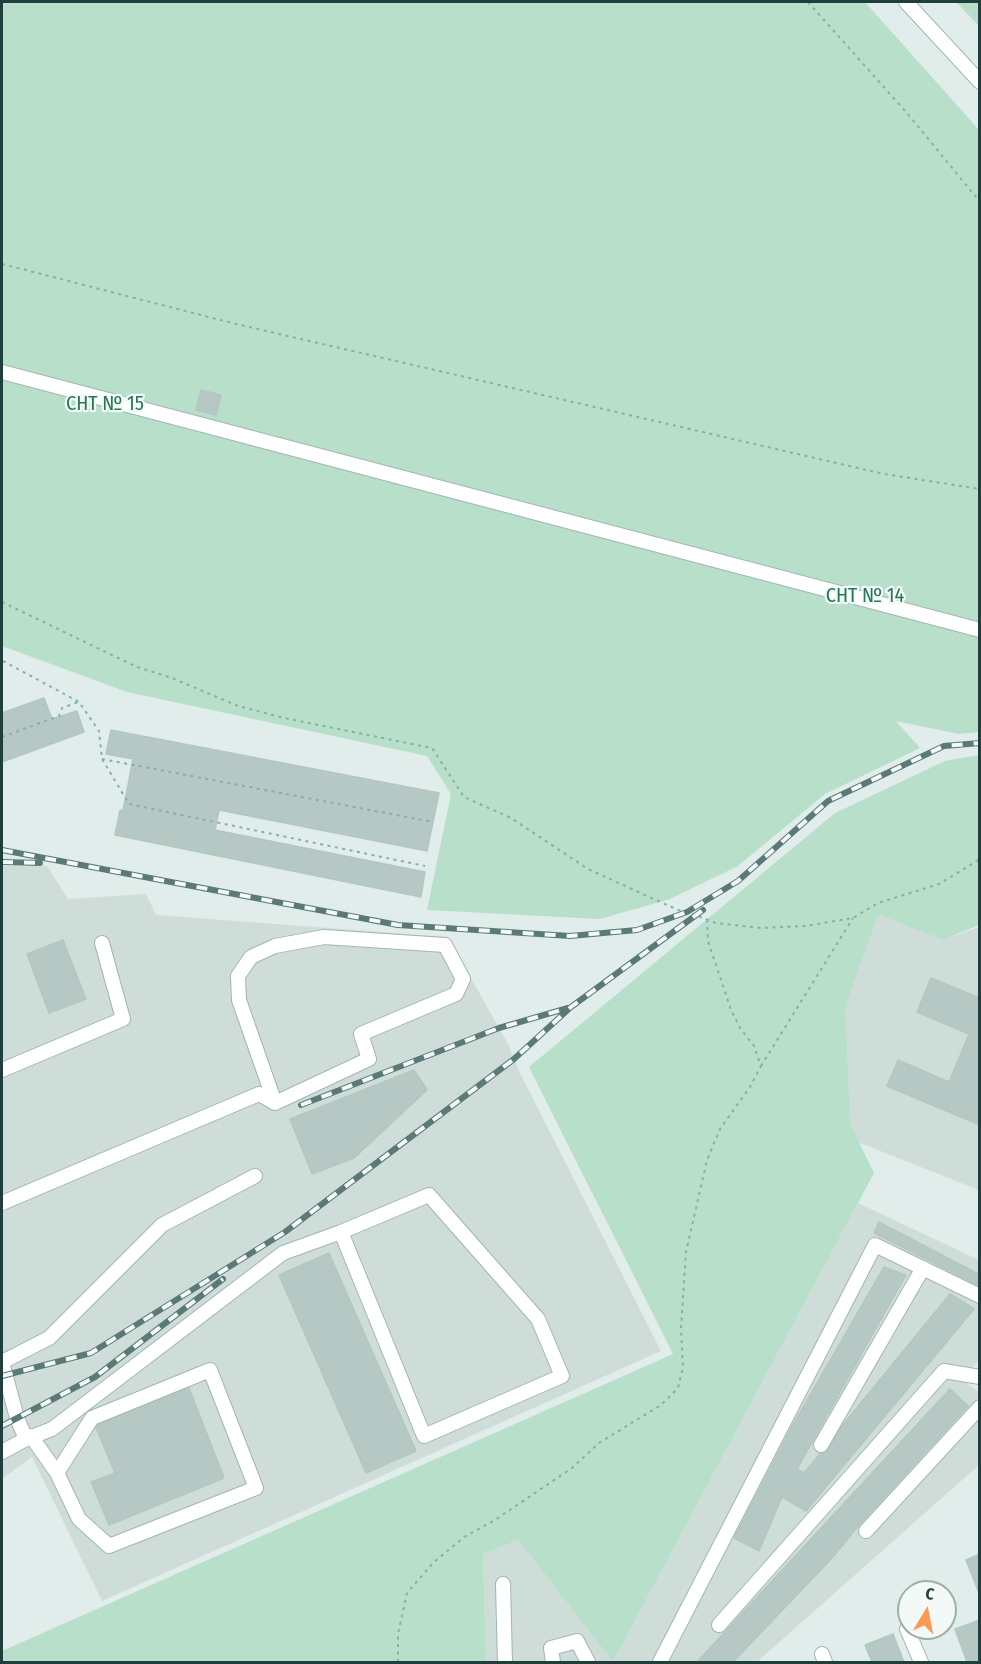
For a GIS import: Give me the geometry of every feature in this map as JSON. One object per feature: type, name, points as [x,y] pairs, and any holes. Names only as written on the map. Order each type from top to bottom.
[{"type":"lane","points":[[906,2],[980,82]]},
{"type":"lane","points":[[2,372],[980,630]]},
{"type":"lane","points":[[324,938],[445,945],[463,979],[456,994],[362,1034],[369,1059],[275,1103],[239,1000],[238,976],[251,957],[275,946],[324,938]]},
{"type":"lane","points":[[2,1070],[123,1020],[102,943]]},
{"type":"lane","points":[[2,1203],[259,1094],[275,1103]]},
{"type":"lane","points":[[57,1473],[92,1418],[210,1370],[256,1488],[109,1546],[79,1519],[57,1473],[28,1437],[17,1418],[2,1362],[49,1338],[162,1225],[255,1176]]},
{"type":"lane","points":[[2,1452],[28,1437],[52,1429],[283,1253],[341,1232],[429,1195],[538,1319],[562,1376],[424,1436],[341,1232]]},
{"type":"lane","points":[[660,1662],[875,1245],[980,1296]]},
{"type":"lane","points":[[821,1445],[923,1268]]},
{"type":"lane","points":[[718,1625],[944,1371],[980,1377]]},
{"type":"lane","points":[[866,1532],[980,1407]]},
{"type":"lane","points":[[503,1584],[505,1662]]},
{"type":"lane","points":[[912,1640],[921,1662]]},
{"type":"lane","points":[[553,1662],[551,1648],[577,1641],[588,1662]]},
{"type":"path","points":[[808,2],[907,113],[980,202]]},
{"type":"path","points":[[2,264],[236,324],[873,472],[980,489]]},
{"type":"path","points":[[2,602],[137,667],[172,678],[238,706],[284,718],[432,748],[464,797],[511,818],[588,869],[678,910],[716,923],[761,928],[806,926],[853,918],[878,903],[939,884],[980,859]]},
{"type":"path","points":[[3,661],[79,702],[99,731],[102,759],[129,804],[425,866]]},
{"type":"path","points":[[2,737],[59,716],[62,708],[79,702]]},
{"type":"path","points":[[102,759],[433,822]]},
{"type":"path","points":[[398,1662],[398,1634],[407,1593],[433,1563],[464,1537],[495,1520],[572,1468],[599,1443],[661,1406],[678,1388],[683,1367],[681,1328],[686,1252],[707,1160],[720,1129],[750,1087],[853,918]]},
{"type":"path","points":[[706,920],[708,941],[731,1010],[740,1028],[754,1046],[761,1066]]},
{"type":"shaded area","points":[[2,866],[47,866],[68,899],[146,894],[156,915],[448,937],[508,1044],[519,1071],[661,1351],[102,1601],[32,1457],[2,1479]]},
{"type":"shaded area","points":[[878,913],[943,940],[979,927],[979,1190],[792,1116]]},
{"type":"shaded area","points":[[858,1203],[979,1260],[979,1360],[963,1380],[979,1392],[979,1465],[757,1662],[613,1662]]},
{"type":"shaded area","points":[[518,1540],[613,1662],[486,1662],[483,1554]]},
{"type":"green space","points":[[2,2],[865,2],[979,130],[979,732],[959,734],[896,721],[920,748],[825,794],[738,866],[670,899],[600,919],[427,910],[451,794],[427,756],[127,692],[2,646]]},
{"type":"green space","points":[[956,2],[979,2],[979,26]]},
{"type":"green space","points":[[979,755],[979,925],[943,940],[878,914],[845,1007],[850,1124],[874,1173],[613,1662],[518,1540],[483,1554],[486,1662],[2,1662],[2,1651],[673,1354],[529,1067],[835,813],[945,761]]},
{"type":"building","points":[[201,390],[221,395],[216,415],[196,410]]},
{"type":"building","points":[[44,698],[52,719],[77,711],[84,732],[2,762],[2,713]]},
{"type":"building","points":[[111,730],[439,793],[427,851],[219,810],[215,830],[425,872],[421,897],[115,835],[120,810],[123,811],[133,759],[106,754]]},
{"type":"building","points":[[63,940],[86,999],[49,1013],[27,954]]},
{"type":"building","points":[[931,978],[980,998],[980,1125],[887,1086],[898,1060],[949,1082],[969,1034],[917,1012]]},
{"type":"building","points":[[414,1070],[427,1090],[354,1158],[312,1174],[290,1119]]},
{"type":"building","points":[[879,1222],[980,1275],[980,1286],[874,1233]]},
{"type":"building","points":[[329,1253],[416,1451],[366,1473],[279,1275]]},
{"type":"building","points":[[884,1267],[906,1275],[797,1469],[804,1473],[820,1454],[828,1450],[842,1426],[950,1294],[974,1309],[806,1511],[782,1497],[759,1551],[734,1538],[791,1428]]},
{"type":"building","points":[[189,1388],[224,1478],[109,1525],[91,1482],[115,1473],[96,1428],[98,1425]]},
{"type":"building","points":[[950,1389],[968,1406],[859,1525],[833,1557],[733,1662],[697,1662]]},
{"type":"building","points":[[980,1554],[980,1593],[979,1593],[966,1560]]},
{"type":"building","points":[[980,1620],[980,1662],[967,1662],[957,1628]]},
{"type":"building","points":[[893,1634],[904,1662],[872,1662],[865,1645]]},
{"type":"railway","points":[[2,850],[398,925],[570,936],[637,930],[687,912],[738,881],[828,801],[944,746],[980,743]]},
{"type":"railway","points":[[2,862],[40,863]]},
{"type":"railway","points":[[2,1376],[91,1353],[285,1232],[514,1059],[571,1007],[703,910]]},
{"type":"railway","points":[[301,1105],[499,1028],[568,1008]]},
{"type":"railway","points":[[2,1426],[95,1377],[223,1279]]},
{"type":"park label","name":"СНТ № 15","points":[[105,404]]},
{"type":"park label","name":"СНТ № 14","points":[[865,596]]}]
